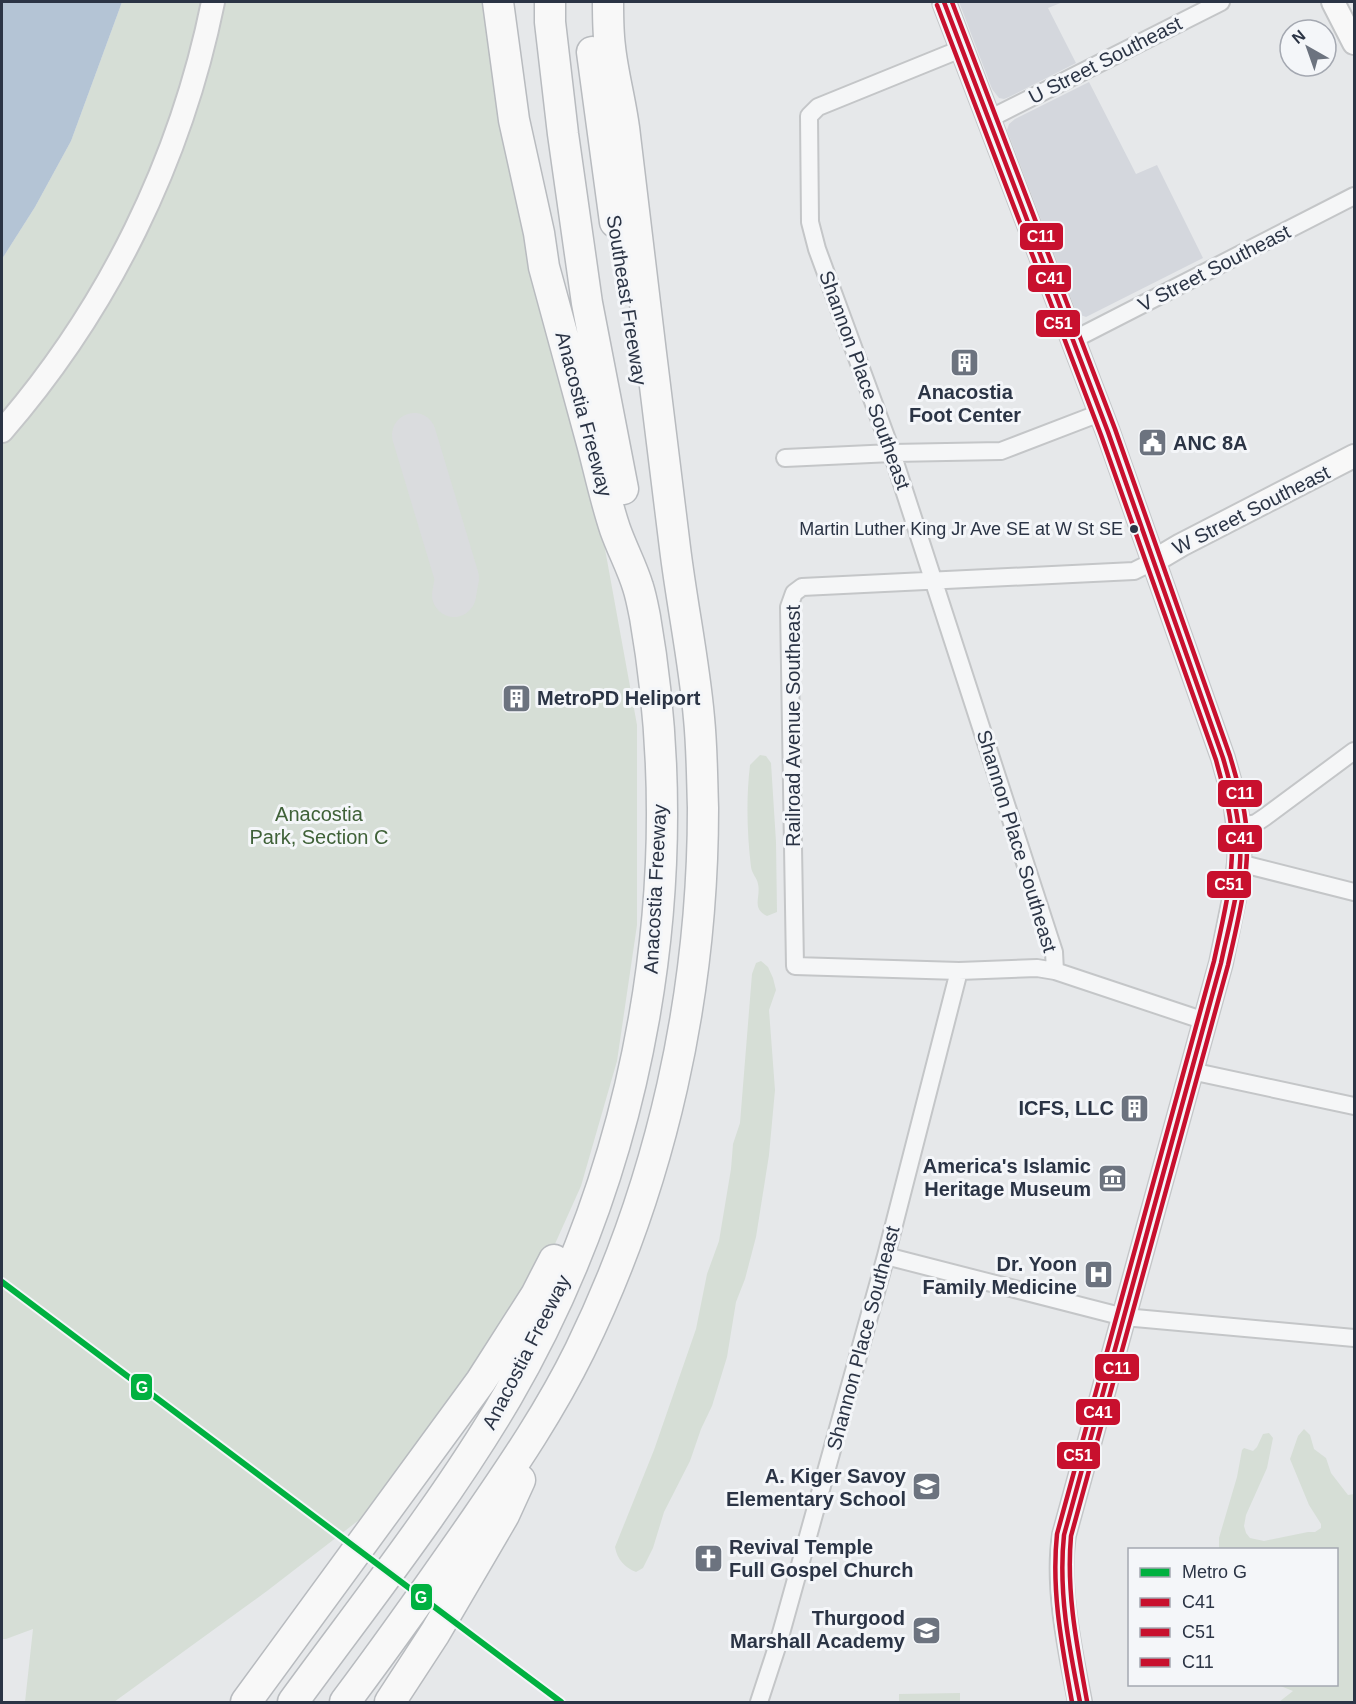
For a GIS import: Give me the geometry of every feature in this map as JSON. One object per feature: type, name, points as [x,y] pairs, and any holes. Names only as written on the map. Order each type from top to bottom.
[{"type":"highway","name":"Anacostia Freeway","points":[[293,1702],[446,1492],[508,1394],[544,1326],[572,1264],[611,1155],[631,1082],[649,987],[660,873],[661,786],[649,642],[639,587],[615,529],[544,267],[540,233],[514,120],[498,2]]},
{"type":"highway","name":"Southeast Freeway","points":[[588,2],[589,31],[601,129],[635,350],[662,516],[681,597]]},
{"type":"highway","points":[[390,1702],[435,1633],[504,1515],[618,1266],[647,1183],[676,1069],[688,1001],[698,923],[703,807],[699,719],[681,597],[624,129],[610,49],[608,2]]},
{"type":"highway","points":[[624,129],[626,2]]},
{"type":"highway","name":"Southeast Freeway","points":[[549,8],[587,303],[626,502],[639,587]]},
{"type":"highway","points":[[246,1702],[487,1372],[536,1294],[611,1155]]},
{"type":"highway","points":[[345,1702],[491,1498],[566,1379]]},
{"type":"main road","points":[[2,431],[81,327],[141,219],[161,174],[184,110],[213,2]]},
{"type":"main road","points":[[944,2],[1073,340],[1154,561],[1223,758],[1235,801],[1239,827],[1239,863],[1228,931],[1064,1535],[1061,1556],[1062,1583],[1078,1702]]},
{"type":"main road","points":[[1333,2],[1354,43]]},
{"type":"main road","name":"W Street Southeast","points":[[1154,561],[1181,544],[1354,456]]},
{"type":"street","name":"U Street Southeast","points":[[989,118],[1221,2]]},
{"type":"street","name":"Shannon Place Southeast","points":[[961,49],[818,107],[808,116],[810,222],[934,579],[1054,952],[1055,971]]},
{"type":"street","name":"V Street Southeast","points":[[1073,340],[1354,196]]},
{"type":"street","points":[[785,458],[1001,451],[1100,413]]},
{"type":"street","name":"W Street Southeast","points":[[934,579],[1134,571],[1154,561]]},
{"type":"street","name":"Railroad Avenue Southeast","points":[[934,579],[802,587],[794,593],[790,602],[795,966],[959,971]]},
{"type":"street","points":[[1239,827],[1265,818],[1354,751]]},
{"type":"street","points":[[1239,863],[1354,892]]},
{"type":"street","points":[[959,971],[1037,968],[1055,971],[1205,1022]]},
{"type":"street","name":"Shannon Place Southeast","points":[[759,1702],[810,1530],[886,1256],[959,971]]},
{"type":"street","points":[[1191,1071],[1354,1106]]},
{"type":"street","points":[[886,1256],[1124,1317],[1354,1338]]},
{"type":"shaded area","points":[[959,2],[1063,2],[1048,8],[1076,63],[1009,97],[999,98],[992,89]]},
{"type":"shaded area","points":[[1089,82],[1136,174],[1157,165],[1203,258],[1086,317],[1078,314],[1074,306],[1007,130],[1009,124],[1015,119]]},
{"type":"green space","name":"Anacostia Park, Section C","points":[[122,2],[488,2],[599,516],[637,725],[637,925],[617,1061],[581,1186],[519,1324],[372,1510],[267,1591],[114,1702],[25,1702],[33,1629],[2,1639],[2,259],[35,207],[71,141]]},
{"type":"green space","points":[[760,755],[766,756],[771,763],[776,842],[777,912],[767,916],[758,906],[759,889],[751,867],[748,829],[750,765]]},
{"type":"green space","points":[[761,961],[768,967],[776,990],[769,1010],[775,1090],[769,1155],[756,1237],[745,1279],[736,1302],[727,1357],[712,1406],[690,1461],[664,1512],[653,1548],[643,1568],[636,1572],[622,1562],[615,1547],[654,1450],[696,1329],[707,1274],[719,1241],[733,1144],[740,1123],[752,974],[756,963]]},
{"type":"green space","points":[[1304,1429],[1310,1435],[1314,1449],[1326,1458],[1331,1473],[1348,1495],[1354,1494],[1354,1702],[1279,1702],[1293,1691],[1280,1686],[1338,1686],[1338,1548],[1219,1548],[1219,1538],[1237,1477],[1242,1450],[1244,1448],[1253,1451],[1263,1434],[1269,1433],[1273,1438],[1267,1468],[1246,1515],[1244,1526],[1246,1533],[1250,1538],[1264,1541],[1315,1532],[1321,1528],[1290,1459],[1298,1436]]},
{"type":"green space","points":[[960,1693],[960,1702],[899,1702],[899,1694]]},
{"type":"water","points":[[2,2],[122,2],[71,141],[35,207],[2,259]]},
{"type":"taxiway","points":[[414,435],[457,578],[454,595]]},
{"type":"metro line","name":"G","points":[[2,1282],[561,1702]]},
{"type":"transit line","name":"C41","points":[[944,2],[1108,432],[1223,758],[1234,798],[1240,840],[1237,886],[1221,963],[1064,1535],[1062,1577],[1064,1598],[1080,1702]]},
{"type":"transit line","name":"C11","points":[[952,2],[1115,429],[1230,756],[1242,798],[1247,831],[1244,888],[1228,965],[1071,1536],[1071,1598],[1087,1701]]},
{"type":"transit line","name":"C51","points":[[937,5],[1101,435],[1216,760],[1227,801],[1232,832],[1229,887],[1214,961],[1057,1534],[1056,1597],[1072,1702]]},
{"type":"place","name":"Anacostia Foot Center","points":[[965,362]]},
{"type":"place","name":"ANC 8A","points":[[1152,443]]},
{"type":"place","name":"Martin Luther King Jr Ave SE at W St SE","points":[[1134,529]]},
{"type":"place","name":"MetroPD Heliport","points":[[516,698]]},
{"type":"place","name":"ICFS, LLC","points":[[1135,1108]]},
{"type":"place","name":"America's Islamic Heritage Museum","points":[[1112,1178]]},
{"type":"place","name":"Dr. Yoon Family Medicine","points":[[1098,1275]]},
{"type":"place","name":"A. Kiger Savoy Elementary School","points":[[927,1487]]},
{"type":"place","name":"Revival Temple Full Gospel Church","points":[[708,1559]]},
{"type":"place","name":"Thurgood Marshall Academy","points":[[926,1630]]}]
